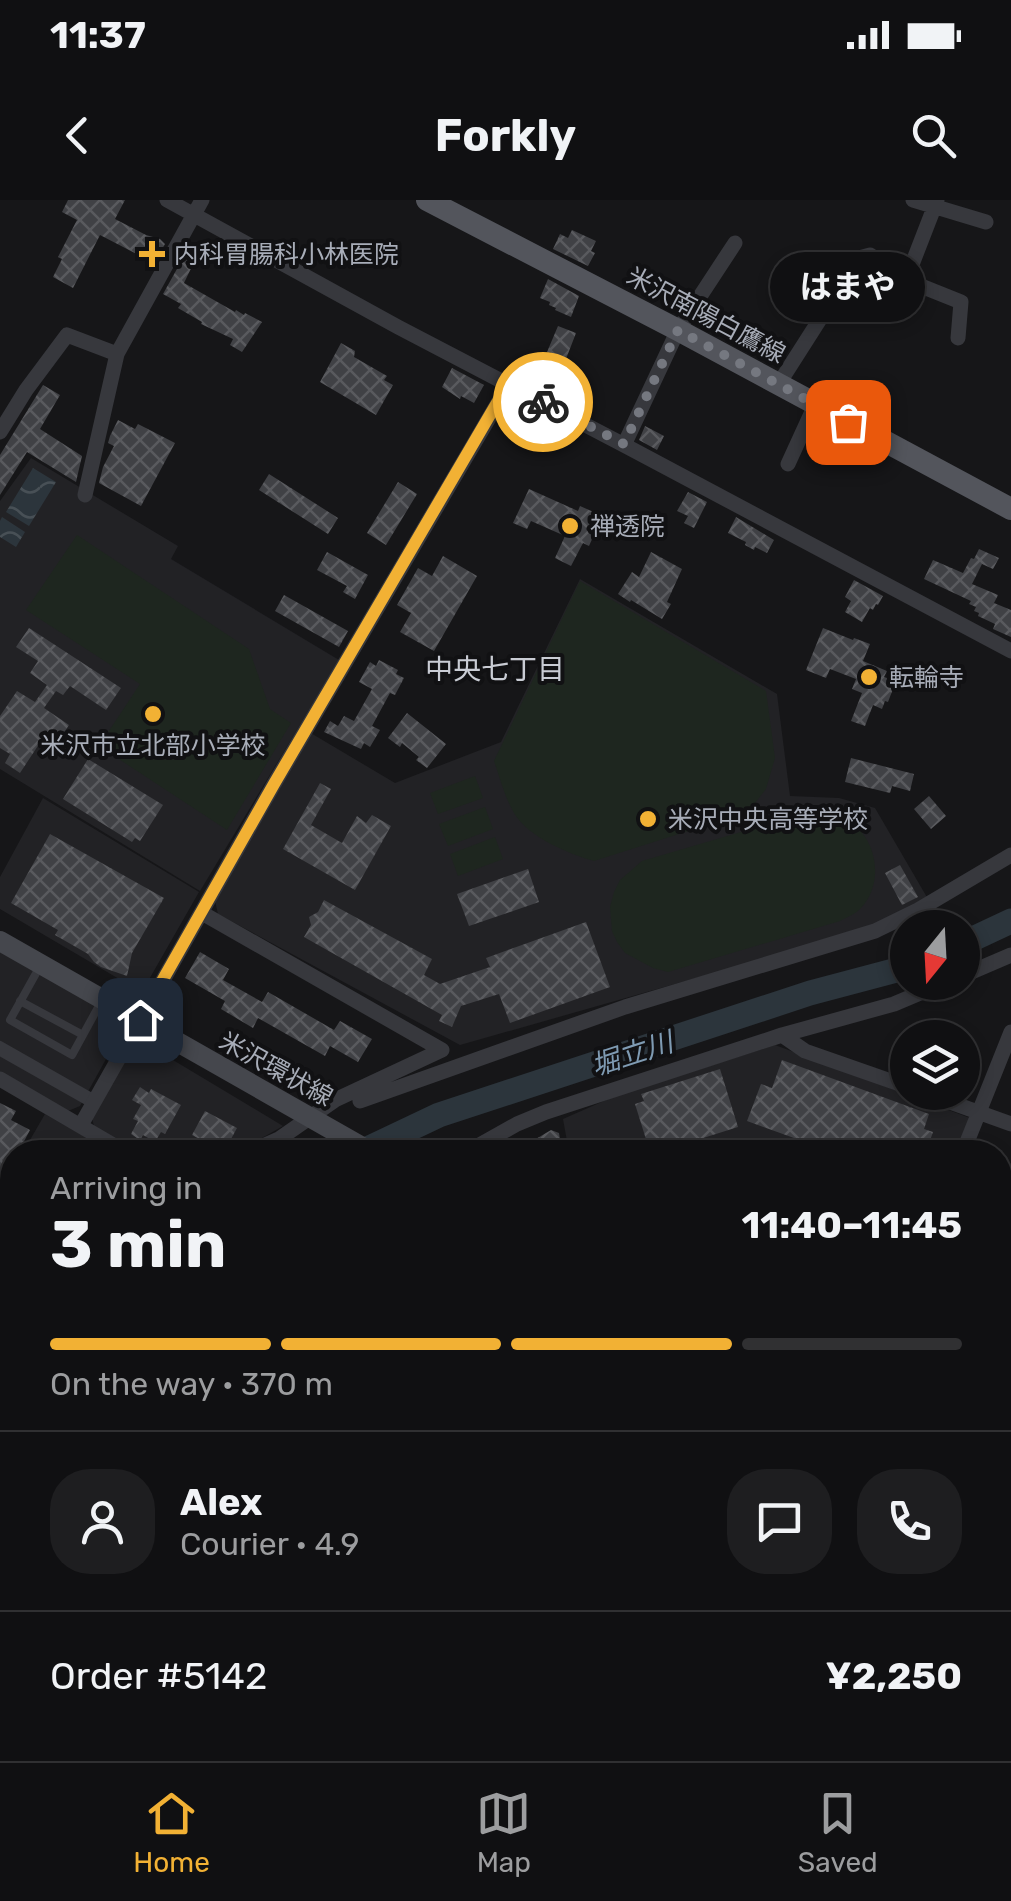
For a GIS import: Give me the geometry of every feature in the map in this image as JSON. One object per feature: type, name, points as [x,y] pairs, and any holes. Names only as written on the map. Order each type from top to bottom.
[{"type":"main road","name":"米沢南陽白鷹線","points":[[427,200],[1011,508]]},
{"type":"main road","name":"米沢環状線","points":[[0,941],[351,1140]]},
{"type":"street","points":[[167,200],[198,207],[398,327],[1011,651]]},
{"type":"street","points":[[913,200],[936,203],[986,222]]},
{"type":"street","points":[[906,280],[936,203]]},
{"type":"street","points":[[85,495],[117,354],[198,207]]},
{"type":"street","points":[[624,444],[678,330],[735,244]]},
{"type":"street","points":[[778,385],[859,258],[870,256],[906,280],[961,302],[958,338]]},
{"type":"street","points":[[0,432],[67,335],[117,354]]},
{"type":"street","points":[[80,1124],[508,384]]},
{"type":"street","points":[[788,464],[815,405]]},
{"type":"street","points":[[360,1101],[625,1007],[875,931],[1011,855]]},
{"type":"street","points":[[202,912],[442,1050],[335,1100],[277,1140]]},
{"type":"street","points":[[980,968],[1011,955]]},
{"type":"street","points":[[488,1140],[546,1112],[903,1000]]},
{"type":"street","points":[[968,1140],[1011,1032]]},
{"type":"street","points":[[782,1035],[804,1051],[890,1082]]},
{"type":"street","points":[[0,1079],[106,1140]]},
{"type":"street","points":[[972,1110],[1011,1124]]},
{"type":"lane","points":[[41,964],[10,1020],[72,1055],[103,999]]},
{"type":"lane","points":[[20,1001],[83,1035]]},
{"type":"lane","points":[[0,1048],[94,1101]]},
{"type":"shaded area","name":"米沢市立北部小学校","points":[[31,458],[178,546],[171,559],[339,660],[200,891],[0,769],[0,501]]},
{"type":"shaded area","name":"米沢中央高等学校","points":[[580,579],[777,694],[790,796],[839,798],[875,808],[928,899],[908,910],[890,910],[890,919],[876,927],[460,1045],[218,914],[215,901],[309,732],[395,783],[501,742]]},
{"type":"shaded area","points":[[43,798],[199,892],[147,983],[131,986],[0,909],[0,877]]},
{"type":"shaded area","points":[[0,951],[117,1016],[121,1032],[80,1106],[68,1111],[0,1072]]},
{"type":"shaded area","points":[[138,1039],[283,1126],[258,1140],[118,1140],[94,1126],[91,1114]]},
{"type":"shaded area","points":[[775,1045],[890,1088],[890,1110],[949,1110],[970,1118],[962,1140],[567,1140],[563,1119],[613,1097]]},
{"type":"shaded area","points":[[45,1114],[90,1140],[30,1140]]},
{"type":"green space","points":[[77,535],[249,649],[270,709],[291,723],[227,830],[99,746],[140,684],[26,610]]},
{"type":"green space","points":[[580,581],[766,691],[775,758],[766,789],[748,812],[594,861],[561,849],[520,822],[494,761]]},
{"type":"green space","points":[[475,776],[483,798],[438,814],[430,793]]},
{"type":"green space","points":[[485,807],[493,829],[448,846],[439,824]]},
{"type":"green space","points":[[820,812],[850,822],[872,851],[873,887],[854,914],[668,972],[625,953],[617,942],[610,907],[614,892],[620,880],[642,861]]},
{"type":"green space","points":[[495,837],[503,859],[458,876],[450,854]]},
{"type":"water","points":[[33,468],[56,482],[29,526],[6,512]]},
{"type":"water","points":[[2,517],[25,532],[16,547],[0,537]]},
{"type":"building","points":[[68,200],[125,200],[115,219],[165,244],[154,263],[100,235],[73,288],[53,277],[62,259],[58,257],[77,220],[62,212]]},
{"type":"building","points":[[572,230],[596,241],[588,266],[553,249],[560,234],[568,238]]},
{"type":"building","points":[[187,251],[197,256],[184,283],[235,312],[262,322],[242,352],[230,345],[233,339],[201,324],[178,308],[181,304],[163,294]]},
{"type":"building","points":[[548,279],[579,296],[571,317],[540,298]]},
{"type":"building","points":[[558,326],[576,333],[566,359],[547,352]]},
{"type":"building","points":[[341,343],[355,351],[354,357],[387,376],[384,380],[393,385],[376,415],[320,382]]},
{"type":"building","points":[[452,368],[484,385],[474,403],[442,387]]},
{"type":"building","points":[[43,385],[60,395],[40,429],[82,456],[76,482],[27,452],[0,495],[0,455]]},
{"type":"building","points":[[118,420],[135,429],[138,424],[175,443],[141,506],[99,483],[114,446],[108,443]]},
{"type":"building","points":[[645,426],[664,436],[657,450],[639,440]]},
{"type":"building","points":[[269,474],[338,518],[328,534],[259,490]]},
{"type":"building","points":[[398,482],[417,494],[386,545],[367,533]]},
{"type":"building","name":"禅透院","points":[[529,489],[578,511],[580,506],[598,514],[600,521],[589,546],[583,543],[571,566],[555,558],[565,536],[531,521],[527,529],[513,523]]},
{"type":"building","points":[[688,492],[707,502],[694,528],[684,523],[688,516],[677,511]]},
{"type":"building","points":[[736,517],[774,540],[767,553],[755,547],[754,550],[728,533]]},
{"type":"building","points":[[979,549],[999,558],[993,569],[982,564],[972,584],[998,595],[994,603],[1011,610],[1011,637],[978,616],[976,607],[969,604],[971,601],[924,579],[933,560],[963,573]]},
{"type":"building","points":[[327,552],[368,575],[355,599],[343,592],[347,586],[317,570]]},
{"type":"building","points":[[651,552],[682,569],[662,619],[618,594],[632,572],[639,577]]},
{"type":"building","points":[[443,556],[477,576],[434,651],[400,632],[411,613],[397,605],[418,568],[432,576]]},
{"type":"building","points":[[854,580],[883,596],[862,622],[845,612],[851,601],[845,597]]},
{"type":"building","points":[[284,595],[348,631],[339,647],[275,611]]},
{"type":"building","points":[[29,628],[121,688],[106,710],[70,686],[63,695],[56,691],[44,708],[69,725],[59,740],[47,732],[20,773],[5,763],[10,754],[0,748],[0,716],[17,691],[35,702],[47,685],[30,673],[38,661],[16,647]]},
{"type":"building","name":"転輪寺","points":[[823,628],[870,644],[863,661],[887,671],[884,677],[896,681],[882,709],[873,705],[865,726],[851,721],[862,693],[852,689],[856,679],[830,669],[826,678],[806,670]]},
{"type":"building","points":[[379,660],[404,678],[395,695],[390,693],[372,726],[380,730],[370,747],[364,743],[361,749],[324,732],[330,721],[338,726],[344,716],[354,721],[372,689],[359,682],[370,662],[376,666]]},
{"type":"building","points":[[407,713],[446,744],[427,768],[402,743],[400,747],[388,738]]},
{"type":"building","points":[[851,758],[914,774],[910,791],[892,786],[890,793],[845,782]]},
{"type":"building","points":[[88,759],[163,805],[140,841],[135,838],[132,842],[63,799]]},
{"type":"building","points":[[320,783],[331,789],[311,825],[342,843],[357,816],[366,823],[372,815],[391,826],[355,890],[283,849]]},
{"type":"building","points":[[929,796],[946,816],[931,829],[914,809]]},
{"type":"building","points":[[50,834],[164,898],[132,953],[127,976],[101,967],[88,954],[55,935],[58,930],[11,903]]},
{"type":"building","points":[[900,865],[918,897],[902,905],[885,873]]},
{"type":"building","points":[[528,869],[539,902],[469,926],[457,894]]},
{"type":"building","points":[[324,900],[432,959],[424,975],[440,984],[490,967],[486,958],[586,922],[610,987],[510,1023],[499,994],[461,1006],[452,1027],[439,1021],[442,1015],[304,937],[311,925],[309,917],[318,912]]},
{"type":"building","points":[[200,952],[229,969],[223,980],[262,1002],[268,992],[334,1030],[340,1021],[372,1039],[358,1062],[330,1046],[325,1056],[258,1018],[253,1028],[221,1009],[225,1001],[185,978]]},
{"type":"building","points":[[782,1060],[890,1100],[890,1110],[929,1114],[924,1129],[933,1132],[930,1140],[800,1140],[747,1121],[761,1084],[772,1088]]},
{"type":"building","points":[[720,1069],[738,1127],[697,1140],[646,1140],[635,1104],[644,1101],[641,1094]]},
{"type":"building","points":[[140,1087],[181,1105],[165,1134],[161,1132],[156,1140],[143,1135],[140,1140],[131,1134],[141,1105],[132,1100]]},
{"type":"building","points":[[0,1103],[16,1111],[11,1120],[30,1130],[25,1140],[0,1140]]},
{"type":"building","points":[[205,1111],[237,1128],[230,1140],[201,1140],[192,1135]]},
{"type":"building","points":[[551,1130],[559,1133],[560,1140],[534,1140]]},
{"type":"waterway","name":"堀立川","points":[[980,936],[1011,921]]},
{"type":"waterway","name":"堀立川","points":[[386,1140],[439,1115],[810,993],[890,972]]},
{"type":"way so far","points":[[543,402],[624,444],[678,330],[848,422]]},
{"type":"place","name":"内科胃腸科小林医院","points":[[152,254]]},
{"type":"place","name":"はまや","points":[[848,422]]},
{"type":"place","name":"禅透院","points":[[570,526]]},
{"type":"place","name":"転輪寺","points":[[869,677]]},
{"type":"place","name":"米沢市立北部小学校","points":[[153,714]]},
{"type":"place","name":"米沢中央高等学校","points":[[648,819]]},
{"type":"district","name":"中央七丁目","points":[[495,669]]},
{"type":"route","points":[[140,1020],[508,384],[543,402]]}]
